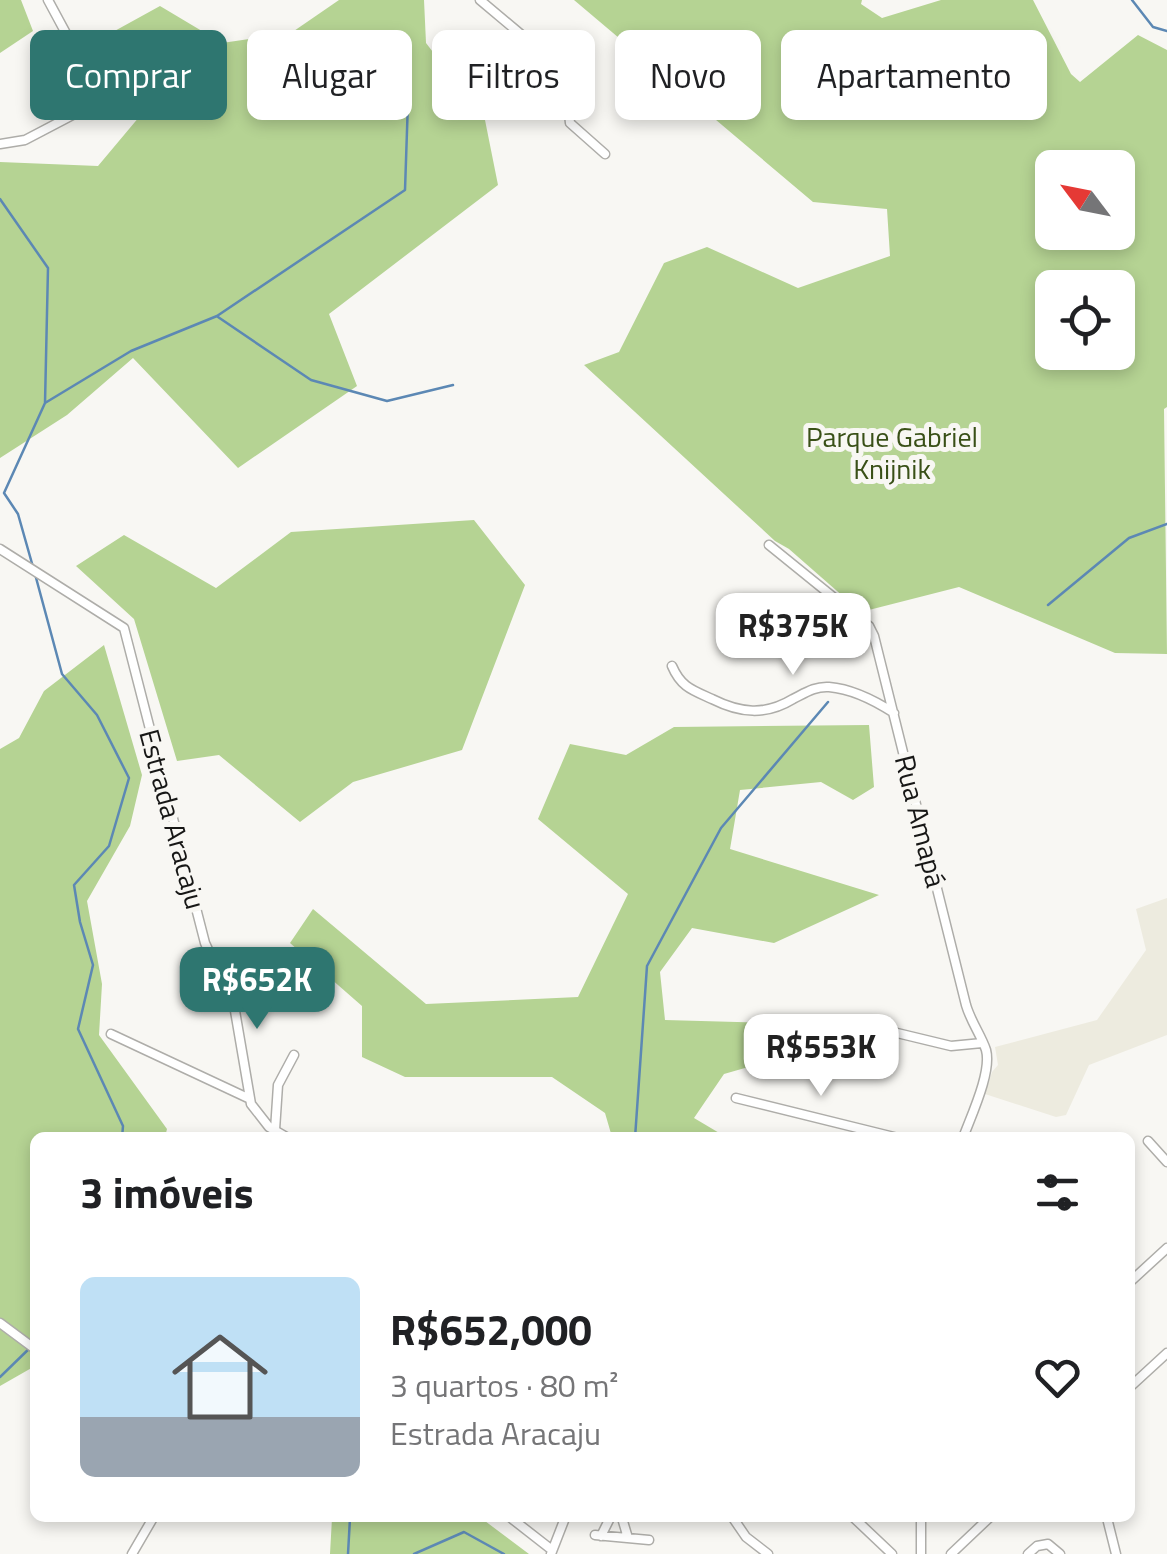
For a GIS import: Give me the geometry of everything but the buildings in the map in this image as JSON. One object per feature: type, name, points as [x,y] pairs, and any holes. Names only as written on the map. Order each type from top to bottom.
[{"type":"street","points":[[0,144],[25,140],[88,106],[94,98],[96,89],[48,0]]},
{"type":"street","points":[[480,0],[560,68],[565,76],[570,123],[605,154]]},
{"type":"street","name":"Rua Amapá","points":[[769,545],[869,626],[874,636],[972,1027],[987,1053],[987,1068],[965,1132]]},
{"type":"street","name":"Estrada Aracaju","points":[[0,549],[124,628],[206,943],[234,1005],[251,1104],[278,1132]]},
{"type":"street","points":[[672,666],[678,682],[687,689],[731,709],[775,709],[815,688],[830,687],[853,692],[894,713]]},
{"type":"street","points":[[864,1025],[951,1046],[982,1043]]},
{"type":"street","points":[[112,1034],[250,1099]]},
{"type":"street","points":[[275,1130],[278,1085],[294,1055]]},
{"type":"street","points":[[736,1098],[874,1132]]},
{"type":"street","points":[[1148,1141],[1167,1162]]},
{"type":"street","points":[[1135,1277],[1167,1248]]},
{"type":"street","points":[[0,1323],[30,1344]]},
{"type":"street","points":[[1135,1382],[1167,1353]]},
{"type":"street","points":[[132,1554],[151,1522]]},
{"type":"street","points":[[517,1522],[552,1552],[563,1522]]},
{"type":"street","points":[[607,1522],[598,1535],[649,1540]]},
{"type":"street","points":[[623,1522],[628,1538]]},
{"type":"street","points":[[736,1522],[746,1537],[768,1554]]},
{"type":"street","points":[[858,1522],[892,1554]]},
{"type":"street","points":[[921,1522],[922,1554]]},
{"type":"street","points":[[952,1554],[986,1522]]},
{"type":"street","points":[[1107,1522],[1116,1554]]},
{"type":"street","points":[[1028,1554],[1037,1546],[1048,1544],[1060,1554]]},
{"type":"shaded area","points":[[1167,898],[1167,1035],[1089,1065],[1066,1115],[1056,1117],[985,1094],[998,1065],[995,1047],[1097,1020],[1146,950],[1136,909]]},
{"type":"green space","points":[[0,0],[21,0],[33,30],[0,53]]},
{"type":"green space","points":[[339,0],[424,0],[426,43],[432,51],[432,120],[485,120],[498,185],[329,314],[357,386],[238,468],[133,358],[67,415],[0,458],[0,162],[98,166],[137,120],[227,120],[227,42],[247,39],[247,120],[412,120],[412,30],[295,30]]},
{"type":"green space","name":"Parque Gabriel Knijnik","points":[[574,0],[862,0],[861,4],[882,18],[941,0],[1033,0],[1071,74],[1080,82],[1138,35],[1167,50],[1167,654],[1115,653],[959,587],[861,612],[775,541],[584,365],[619,352],[664,263],[707,247],[798,288],[890,256],[887,209],[813,202],[716,120],[761,120],[761,30],[615,30],[615,35]]},
{"type":"green space","points":[[160,6],[200,30],[116,30]]},
{"type":"green space","points":[[474,520],[525,585],[462,750],[353,782],[300,822],[219,755],[177,761],[134,619],[76,566],[124,535],[216,588],[291,532]]},
{"type":"green space","points":[[104,645],[142,775],[130,826],[87,901],[102,984],[99,1035],[167,1129],[30,1132],[30,1369],[0,1386],[0,749],[19,738],[44,691]]},
{"type":"green space","points":[[869,725],[874,787],[853,800],[821,782],[740,790],[730,849],[879,895],[774,943],[692,928],[660,972],[665,1020],[770,1023],[787,1056],[724,1074],[694,1118],[718,1132],[611,1132],[605,1113],[552,1077],[405,1077],[362,1057],[362,1006],[290,943],[313,909],[426,1004],[578,997],[628,894],[538,819],[570,744],[626,755],[674,727]]},
{"type":"green space","points":[[332,1522],[486,1522],[529,1554],[330,1554]]},
{"type":"waterway","points":[[1132,0],[1153,27],[1167,31]]},
{"type":"waterway","points":[[45,403],[131,351],[217,316],[405,190],[407,120]]},
{"type":"waterway","points":[[0,199],[48,268],[45,403],[4,493],[18,514],[33,567]]},
{"type":"waterway","points":[[218,317],[311,380],[387,401],[453,385]]},
{"type":"waterway","points":[[1048,605],[1129,538],[1167,524]]},
{"type":"waterway","points":[[35,574],[62,674],[97,715],[129,778],[109,846],[74,885],[93,965],[78,1029],[122,1132]]},
{"type":"waterway","points":[[635,1132],[647,966],[721,828],[828,702]]},
{"type":"waterway","points":[[0,1377],[30,1348]]},
{"type":"waterway","points":[[348,1554],[350,1522]]},
{"type":"waterway","points":[[414,1554],[464,1532],[504,1554]]}]
